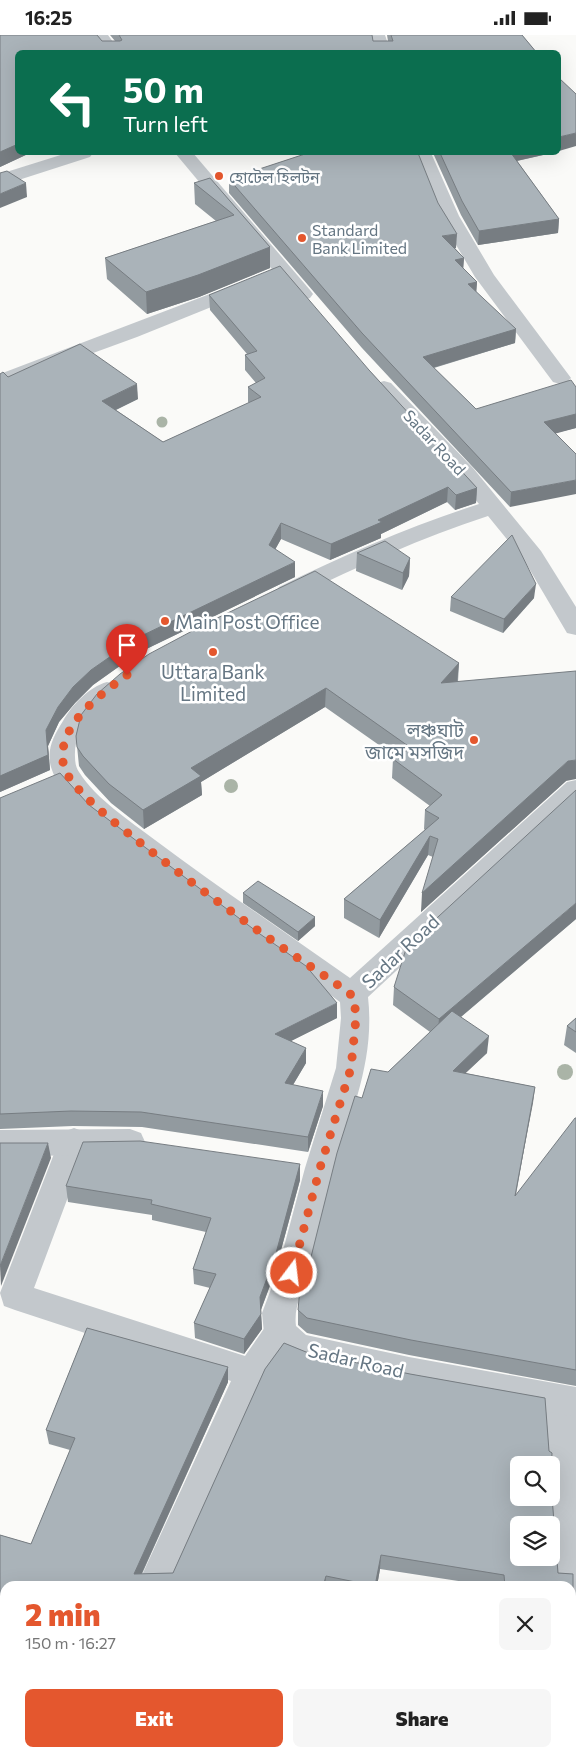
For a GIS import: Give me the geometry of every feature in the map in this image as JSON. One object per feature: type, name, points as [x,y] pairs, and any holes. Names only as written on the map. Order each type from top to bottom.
[{"type":"street","points":[[99,35],[111,50]]},
{"type":"street","points":[[377,35],[382,50]]},
{"type":"street","points":[[0,180],[78,155]]},
{"type":"street","points":[[185,155],[270,276],[314,307]]},
{"type":"street","points":[[423,155],[449,216],[485,277],[560,378]]},
{"type":"street","points":[[0,381],[130,333],[270,276]]},
{"type":"street","name":"Sadar Road","points":[[370,373],[465,473],[494,507],[533,556],[576,627]]},
{"type":"street","points":[[265,603],[363,555],[429,527],[494,507]]},
{"type":"street","points":[[127,675],[103,693],[85,710],[70,729],[63,746],[64,768],[68,774],[102,812],[161,859],[271,940],[354,997]]},
{"type":"street","points":[[43,785],[68,774]]},
{"type":"street","name":"Sadar Road","points":[[568,1401],[409,1372],[306,1350],[295,1346],[280,1333],[278,1313],[292,1273],[320,1168],[351,1068],[356,1018],[354,997],[360,986],[576,789]]},
{"type":"street","points":[[74,1141],[15,1296],[252,1373]]},
{"type":"street","points":[[0,1143],[74,1141],[142,1142],[162,1145]]},
{"type":"street","points":[[290,1164],[320,1168]]},
{"type":"street","points":[[157,1581],[252,1373],[280,1333]]},
{"type":"street","points":[[568,1401],[575,1581]]},
{"type":"building","points":[[0,35],[97,35],[102,41],[120,41],[122,40],[119,35],[372,35],[373,41],[393,41],[391,35],[522,35],[534,50],[15,50],[15,145],[0,152]]},
{"type":"building","points":[[561,80],[576,94],[576,133],[561,137]]},
{"type":"building","points":[[302,155],[419,155],[438,203],[457,234],[442,236],[464,258],[455,260],[477,282],[468,284],[516,329],[423,357],[476,409],[571,380],[576,387],[576,414],[544,422],[576,454],[576,480],[511,492],[362,333],[229,179]]},
{"type":"building","points":[[441,155],[512,155],[559,219],[479,231],[462,201]]},
{"type":"building","points":[[7,171],[26,183],[0,194],[0,173]]},
{"type":"building","points":[[210,178],[270,247],[198,275],[146,292],[105,258],[234,215],[194,183]]},
{"type":"building","points":[[280,266],[369,370],[477,488],[456,495],[448,487],[378,520],[382,522],[331,544],[281,523],[269,545],[295,562],[137,638],[91,670],[73,687],[58,707],[46,730],[48,755],[0,776],[0,374],[3,372],[8,377],[80,344],[137,384],[102,401],[163,442],[261,397],[248,387],[265,378],[245,355],[257,351],[209,295]]},
{"type":"building","points":[[512,535],[536,584],[504,619],[451,597]]},
{"type":"building","points":[[385,541],[410,558],[403,573],[357,553]]},
{"type":"building","points":[[315,571],[459,663],[441,683],[576,671],[576,760],[568,761],[422,893],[438,839],[430,836],[380,920],[344,899],[439,818],[425,810],[442,795],[393,759],[411,748],[326,688],[191,768],[201,776],[143,810],[109,784],[77,747],[76,736],[81,715],[97,694],[120,674],[149,654],[211,621]]},
{"type":"building","points":[[60,773],[89,805],[260,934],[306,966],[337,1003],[275,1034],[306,1048],[285,1083],[323,1091],[308,1137],[141,1112],[71,1111],[0,1114],[0,798]]},
{"type":"building","points":[[576,790],[576,903],[439,1019],[394,987],[406,949],[416,940],[414,939]]},
{"type":"building","points":[[258,881],[315,917],[298,932],[243,893]]},
{"type":"building","points":[[452,1011],[489,1036],[453,1071],[535,1087],[515,1196],[576,1118],[576,1370],[411,1340],[307,1318],[298,1310],[300,1288],[311,1257],[337,1153],[355,1096],[362,1098],[371,1069],[388,1072]]},
{"type":"building","points":[[576,1018],[576,1032],[567,1026]]},
{"type":"building","points":[[140,1141],[300,1164],[275,1257],[260,1297],[261,1314],[244,1339],[194,1323],[216,1274],[193,1269],[211,1218],[151,1204],[152,1200],[66,1186],[83,1142]]},
{"type":"building","points":[[0,1143],[48,1143],[0,1266]]},
{"type":"building","points":[[87,1328],[228,1367],[134,1574],[173,1573],[265,1369],[284,1343],[306,1352],[410,1374],[545,1398],[549,1451],[552,1453],[552,1456],[510,1456],[510,1506],[553,1506],[554,1516],[510,1516],[510,1566],[557,1566],[558,1573],[573,1574],[573,1581],[505,1581],[504,1575],[381,1555],[376,1581],[350,1581],[326,1576],[324,1581],[0,1581],[0,1535],[31,1544],[75,1438],[46,1430]]},
{"type":"place","name":"হোটেল হিলটন","points":[[219,176]]},
{"type":"place","name":"Standard Bank Limited","points":[[302,238]]},
{"type":"place","name":"Main Post Office","points":[[165,621]]},
{"type":"place","name":"Uttara Bank Limited","points":[[213,652]]},
{"type":"place","name":"লঞ্চঘাট জামে মসজিদ","points":[[474,740]]},
{"type":"route","points":[[127,675],[103,693],[85,710],[70,729],[63,746],[64,768],[76,785],[102,812],[161,859],[271,940],[354,997],[356,1018],[351,1068],[320,1168],[292,1273]]}]
